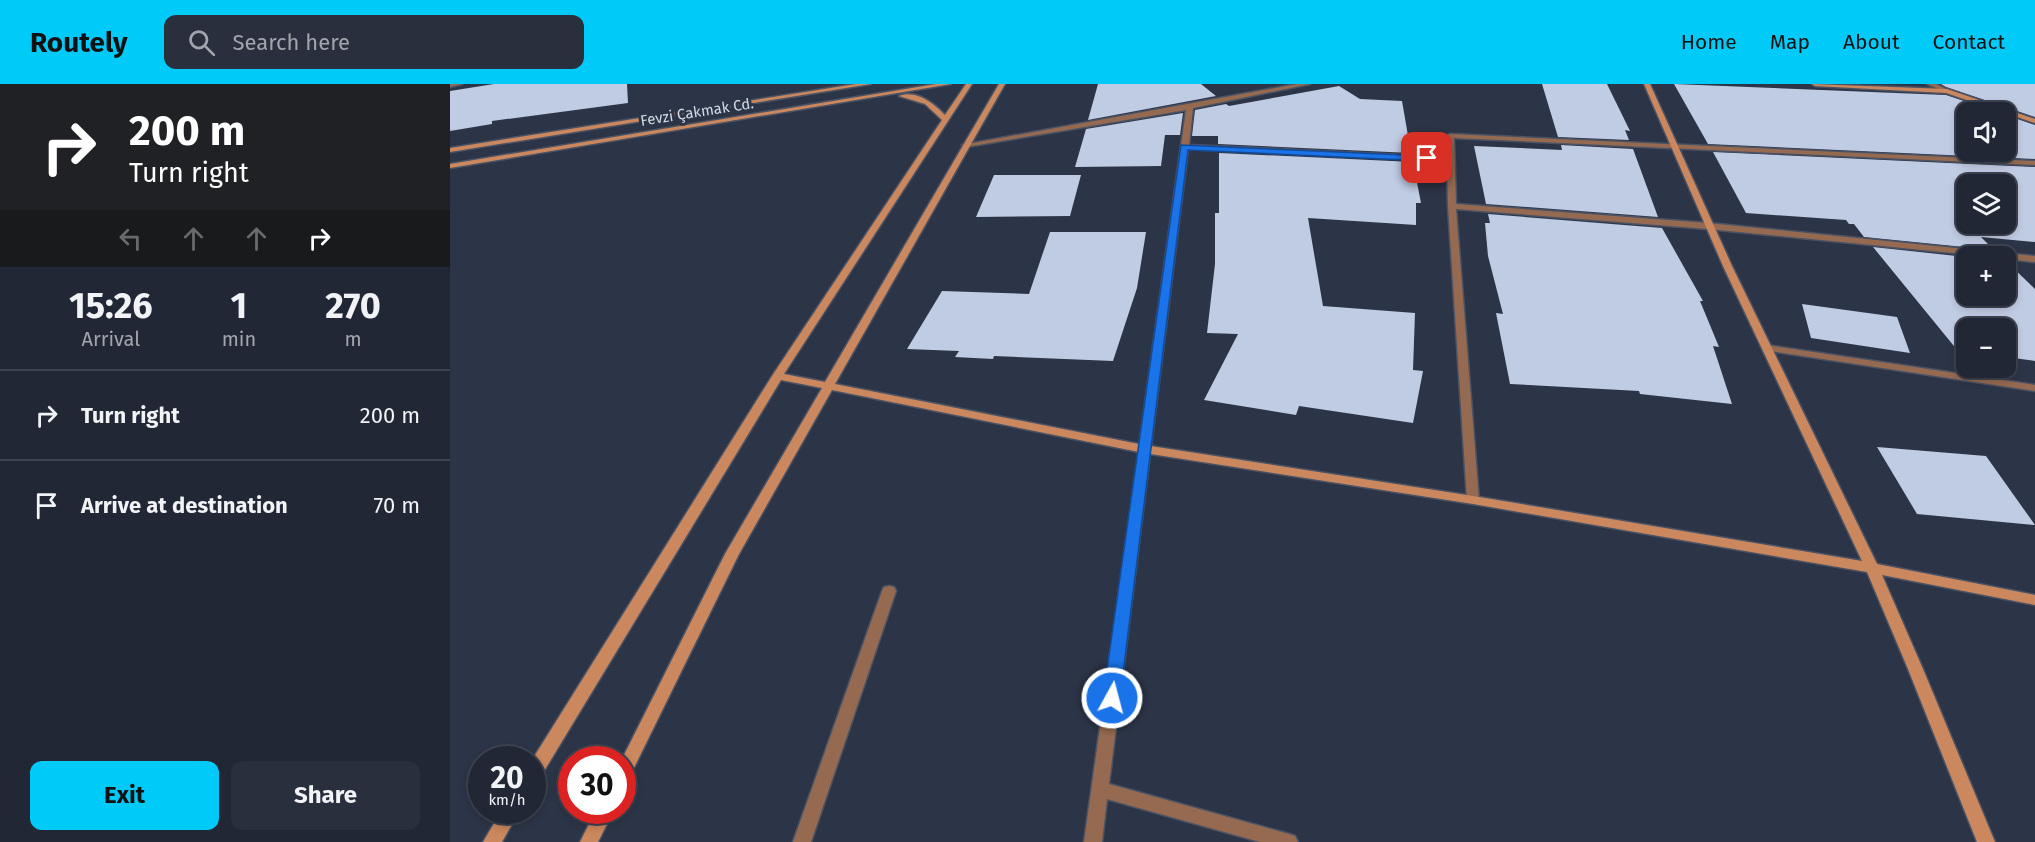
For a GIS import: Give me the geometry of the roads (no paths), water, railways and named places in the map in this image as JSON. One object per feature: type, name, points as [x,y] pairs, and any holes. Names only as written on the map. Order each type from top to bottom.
[{"type":"street","points":[[450,85],[459,84]]},
{"type":"street","name":"Fevzi Çakmak Cd.","points":[[450,150],[868,84]]},
{"type":"street","name":"Fevzi Çakmak Cd.","points":[[450,166],[948,84]]},
{"type":"street","points":[[546,753],[777,376],[969,84]]},
{"type":"street","points":[[636,747],[732,554],[1002,84]]},
{"type":"street","points":[[966,145],[1190,107],[1307,84]]},
{"type":"street","points":[[1647,84],[1708,226],[1872,568],[1986,842]]},
{"type":"street","points":[[1815,84],[1947,91]]},
{"type":"street","points":[[1930,84],[2035,121]]},
{"type":"street","points":[[886,95],[924,99],[934,105],[946,120]]},
{"type":"street","points":[[1092,842],[1190,107]]},
{"type":"street","points":[[1473,500],[1449,159],[1450,136],[2035,163]]},
{"type":"street","points":[[1184,147],[1449,159]]},
{"type":"street","points":[[1452,206],[1708,226],[2035,259]]},
{"type":"street","points":[[1767,348],[2035,388]]},
{"type":"street","points":[[777,376],[1144,448],[1473,500],[1872,568],[2035,600]]},
{"type":"street","points":[[802,842],[889,591]]},
{"type":"street","points":[[1100,789],[1289,842]]},
{"type":"street","points":[[492,842],[503,824]]},
{"type":"street","points":[[589,842],[598,824]]}]
